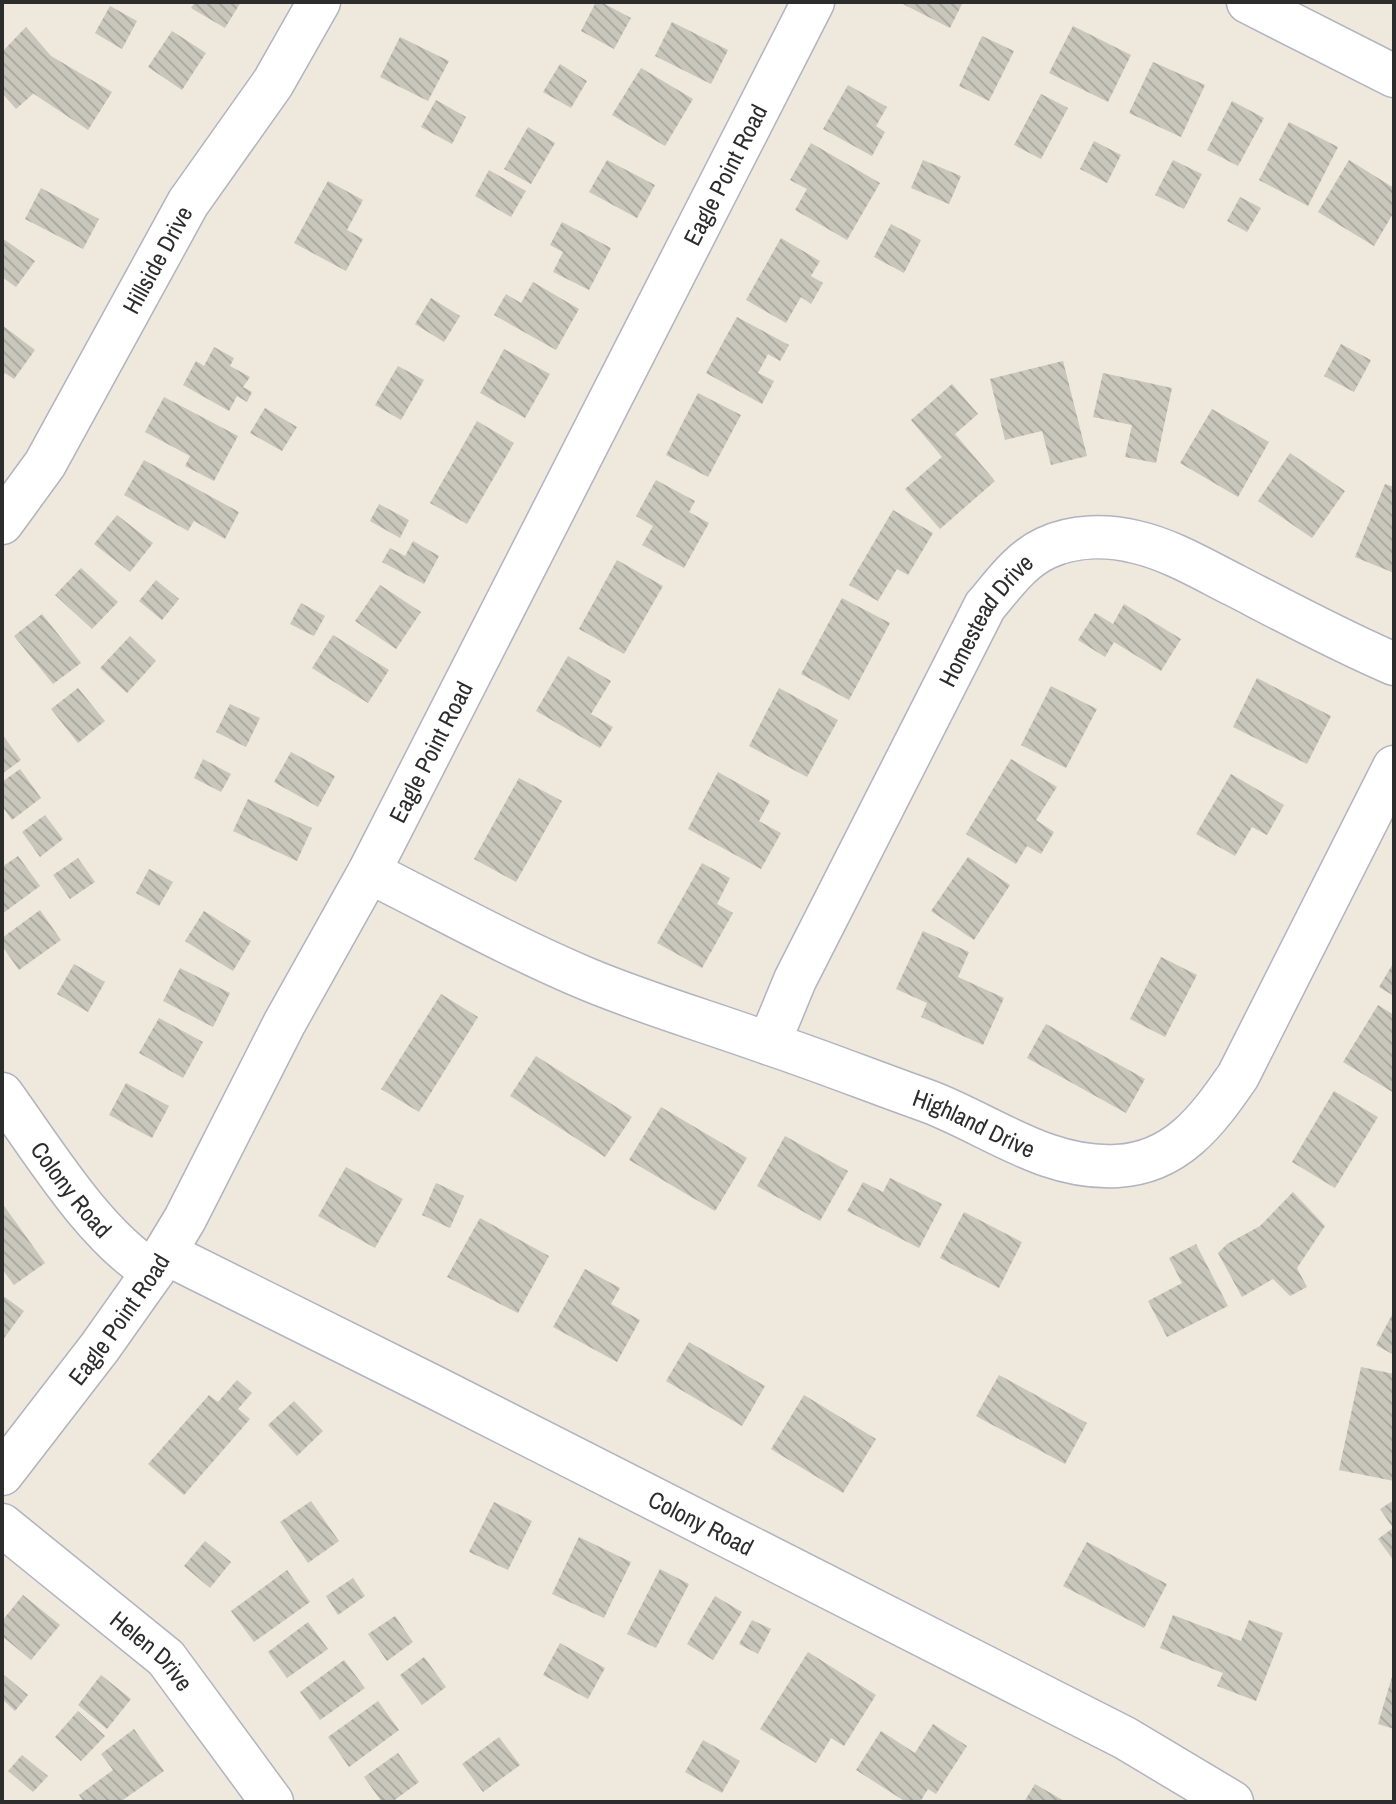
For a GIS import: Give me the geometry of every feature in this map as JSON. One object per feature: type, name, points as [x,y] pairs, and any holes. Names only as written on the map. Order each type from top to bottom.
[{"type":"street","name":"Hillside Drive","points":[[2,523],[45,464],[188,203],[273,83],[319,2]]},
{"type":"street","name":"Eagle Point Road","points":[[2,1474],[100,1347],[159,1263],[284,1024],[369,872],[813,2]]},
{"type":"street","points":[[1248,2],[1394,76]]},
{"type":"street","name":"Homestead Drive","points":[[769,1043],[802,966],[985,606],[1012,573],[1046,548],[1086,538],[1138,542],[1178,557],[1355,648],[1394,664]]},
{"type":"street","name":"Highland Drive","points":[[369,872],[585,978],[666,1010],[769,1043],[935,1104],[1035,1151],[1076,1163],[1119,1166],[1164,1155],[1199,1129],[1238,1076],[1394,767]]},
{"type":"street","name":"Colony Road","points":[[2,1094],[106,1232],[137,1262],[159,1263],[422,1380],[1112,1731],[1225,1800]]},
{"type":"street","name":"Helen Drive","points":[[2,1525],[166,1658],[272,1802]]},
{"type":"building","points":[[195,2],[241,2],[225,28],[191,8]]},
{"type":"building","points":[[596,2],[631,18],[614,49],[581,31]]},
{"type":"building","points":[[899,2],[963,2],[950,28]]},
{"type":"building","points":[[110,6],[137,21],[122,49],[95,33]]},
{"type":"building","points":[[672,22],[728,50],[711,84],[655,56]]},
{"type":"building","points":[[1073,26],[1131,55],[1108,102],[1049,73]]},
{"type":"building","points":[[26,27],[51,56],[112,92],[88,130],[31,92],[33,94],[16,109],[2,93],[2,52]]},
{"type":"building","points":[[172,31],[206,53],[182,90],[148,67]]},
{"type":"building","points":[[982,36],[1014,51],[989,101],[959,86]]},
{"type":"building","points":[[400,37],[449,61],[428,101],[380,77]]},
{"type":"building","points":[[1153,62],[1205,85],[1181,137],[1129,113]]},
{"type":"building","points":[[560,64],[587,81],[571,108],[543,92]]},
{"type":"building","points":[[641,68],[693,99],[665,146],[612,115]]},
{"type":"building","points":[[848,85],[887,107],[876,126],[885,132],[872,156],[823,129]]},
{"type":"building","points":[[1041,94],[1068,108],[1041,159],[1014,145]]},
{"type":"building","points":[[436,100],[466,117],[452,144],[421,127]]},
{"type":"building","points":[[1232,101],[1264,118],[1238,166],[1207,150]]},
{"type":"building","points":[[1289,122],[1338,147],[1308,206],[1259,180]]},
{"type":"building","points":[[528,127],[555,143],[531,184],[504,169]]},
{"type":"building","points":[[1094,141],[1121,155],[1107,183],[1080,169]]},
{"type":"building","points":[[811,143],[880,183],[847,240],[795,210],[807,189],[790,180]]},
{"type":"building","points":[[607,160],[655,185],[637,218],[589,192]]},
{"type":"building","points":[[923,160],[961,176],[949,204],[911,188]]},
{"type":"building","points":[[1173,160],[1202,174],[1184,209],[1155,195]]},
{"type":"building","points":[[1349,160],[1394,188],[1394,212],[1374,246],[1318,212]]},
{"type":"building","points":[[489,170],[526,191],[511,217],[475,196]]},
{"type":"building","points":[[328,181],[363,200],[347,230],[363,239],[346,271],[294,243]]},
{"type":"building","points":[[41,188],[99,219],[83,249],[25,219]]},
{"type":"building","points":[[1240,197],[1261,208],[1247,232],[1227,221]]},
{"type":"building","points":[[562,222],[611,248],[589,290],[553,272],[563,252],[550,245]]},
{"type":"building","points":[[891,224],[921,240],[904,273],[874,257]]},
{"type":"building","points":[[2,238],[35,261],[16,287],[2,277]]},
{"type":"building","points":[[781,238],[820,261],[811,276],[823,283],[811,304],[801,297],[786,323],[746,300]]},
{"type":"building","points":[[533,282],[579,309],[556,350],[494,315],[506,294],[521,303]]},
{"type":"building","points":[[431,298],[460,316],[444,342],[415,324]]},
{"type":"building","points":[[737,317],[789,345],[780,361],[768,354],[758,373],[774,381],[762,404],[706,373]]},
{"type":"building","points":[[2,325],[35,350],[14,379],[5,373],[2,378]]},
{"type":"building","points":[[1341,344],[1371,360],[1354,392],[1324,376]]},
{"type":"building","points":[[214,347],[234,358],[230,366],[250,377],[243,387],[252,392],[247,402],[237,396],[229,411],[183,385],[196,361],[204,366]]},
{"type":"building","points":[[504,349],[550,374],[525,418],[480,393]]},
{"type":"building","points":[[1063,361],[1087,456],[1051,465],[1042,431],[1005,440],[990,379]]},
{"type":"building","points":[[398,366],[424,380],[401,420],[375,405]]},
{"type":"building","points":[[1103,373],[1172,388],[1156,463],[1125,457],[1132,425],[1093,417]]},
{"type":"building","points":[[952,384],[978,414],[955,434],[995,481],[940,529],[905,489],[942,457],[911,420]]},
{"type":"building","points":[[698,393],[741,415],[708,477],[666,455]]},
{"type":"building","points":[[164,397],[238,436],[214,481],[185,466],[190,456],[145,432]]},
{"type":"building","points":[[265,408],[297,427],[282,451],[250,433]]},
{"type":"building","points":[[1212,409],[1269,442],[1238,497],[1180,463]]},
{"type":"building","points":[[477,421],[514,443],[467,524],[430,503]]},
{"type":"building","points":[[1290,453],[1345,491],[1312,538],[1258,501]]},
{"type":"building","points":[[144,460],[239,512],[225,539],[194,521],[188,531],[124,495]]},
{"type":"building","points":[[656,480],[695,501],[689,512],[709,523],[684,568],[642,545],[653,526],[636,516]]},
{"type":"building","points":[[1385,484],[1394,487],[1394,573],[1355,557]]},
{"type":"building","points":[[379,504],[409,520],[400,538],[370,521]]},
{"type":"building","points":[[893,510],[933,533],[908,575],[897,569],[878,601],[849,585]]},
{"type":"building","points":[[117,515],[153,543],[130,572],[94,544]]},
{"type":"building","points":[[413,541],[439,556],[424,584],[382,562],[390,548],[405,556]]},
{"type":"building","points":[[617,560],[663,586],[624,654],[579,629]]},
{"type":"building","points":[[81,568],[118,602],[92,629],[55,595]]},
{"type":"building","points":[[156,580],[179,599],[162,620],[139,601]]},
{"type":"building","points":[[380,585],[421,612],[396,649],[355,621]]},
{"type":"building","points":[[842,598],[890,623],[849,700],[801,674]]},
{"type":"building","points":[[301,603],[325,616],[314,636],[290,624]]},
{"type":"building","points":[[1124,604],[1181,639],[1161,671],[1114,642],[1105,657],[1078,640],[1095,613],[1113,624]]},
{"type":"building","points":[[42,614],[81,663],[53,684],[14,636]]},
{"type":"building","points":[[333,635],[389,670],[368,703],[312,668]]},
{"type":"building","points":[[130,636],[156,661],[127,693],[100,668]]},
{"type":"building","points":[[568,656],[611,681],[591,714],[613,727],[600,748],[536,711]]},
{"type":"building","points":[[1257,678],[1331,716],[1307,764],[1233,727]]},
{"type":"building","points":[[1051,686],[1097,709],[1066,768],[1021,745]]},
{"type":"building","points":[[78,688],[105,721],[78,743],[51,709]]},
{"type":"building","points":[[779,688],[838,720],[807,777],[749,746]]},
{"type":"building","points":[[230,704],[260,718],[246,747],[216,732]]},
{"type":"building","points":[[2,734],[21,760],[2,774]]},
{"type":"building","points":[[291,752],[335,776],[318,807],[274,782]]},
{"type":"building","points":[[203,759],[231,774],[221,792],[194,778]]},
{"type":"building","points":[[1011,759],[1057,787],[1036,820],[1054,832],[1041,854],[1027,846],[1016,864],[966,834]]},
{"type":"building","points":[[20,769],[41,798],[12,820],[2,806],[2,782]]},
{"type":"building","points":[[718,772],[770,801],[759,821],[781,833],[761,869],[688,829]]},
{"type":"building","points":[[1231,774],[1284,805],[1267,835],[1252,827],[1235,856],[1196,834]]},
{"type":"building","points":[[519,778],[562,801],[516,882],[474,859]]},
{"type":"building","points":[[248,799],[312,828],[297,861],[233,831]]},
{"type":"building","points":[[45,815],[63,839],[40,857],[22,832]]},
{"type":"building","points":[[18,856],[40,886],[2,914],[2,867]]},
{"type":"building","points":[[968,857],[1010,885],[974,940],[931,911]]},
{"type":"building","points":[[78,858],[95,882],[70,899],[53,875]]},
{"type":"building","points":[[702,863],[730,878],[717,904],[733,913],[702,968],[657,943]]},
{"type":"building","points":[[149,869],[173,882],[159,906],[136,893]]},
{"type":"building","points":[[40,910],[61,940],[19,970],[2,946],[2,938]]},
{"type":"building","points":[[204,911],[251,941],[233,971],[185,941]]},
{"type":"building","points":[[923,931],[969,952],[958,977],[1004,998],[983,1045],[921,1017],[927,1003],[896,989]]},
{"type":"building","points":[[1161,957],[1197,975],[1165,1037],[1130,1019]]},
{"type":"building","points":[[1394,962],[1394,996],[1379,987]]},
{"type":"building","points":[[74,964],[105,982],[88,1012],[57,994]]},
{"type":"building","points":[[180,968],[230,993],[213,1027],[163,1001]]},
{"type":"building","points":[[441,994],[478,1017],[419,1112],[381,1089]]},
{"type":"building","points":[[1378,1005],[1394,1015],[1394,1093],[1343,1062]]},
{"type":"building","points":[[159,1018],[203,1042],[183,1078],[139,1053]]},
{"type":"building","points":[[1046,1024],[1145,1079],[1126,1113],[1027,1058]]},
{"type":"building","points":[[536,1056],[632,1117],[605,1157],[510,1096]]},
{"type":"building","points":[[126,1083],[169,1106],[152,1138],[109,1115]]},
{"type":"building","points":[[1334,1091],[1378,1117],[1335,1188],[1292,1162]]},
{"type":"building","points":[[661,1107],[747,1158],[715,1211],[629,1160]]},
{"type":"building","points":[[785,1136],[848,1171],[820,1221],[757,1186]]},
{"type":"building","points":[[346,1167],[403,1199],[375,1248],[318,1216]]},
{"type":"building","points":[[890,1178],[942,1204],[919,1248],[847,1211],[863,1182],[883,1192]]},
{"type":"building","points":[[436,1183],[464,1196],[450,1228],[422,1215]]},
{"type":"building","points":[[1293,1192],[1325,1226],[1297,1268],[1307,1287],[1290,1296],[1273,1279],[1242,1297],[1218,1253],[1227,1244],[1260,1226]]},
{"type":"building","points":[[2,1203],[45,1263],[14,1285],[2,1269]]},
{"type":"building","points":[[964,1212],[1022,1242],[999,1288],[940,1258]]},
{"type":"building","points":[[480,1218],[549,1256],[518,1313],[447,1277]]},
{"type":"building","points":[[1196,1244],[1228,1306],[1167,1337],[1148,1301],[1182,1283],[1169,1258]]},
{"type":"building","points":[[585,1269],[620,1288],[611,1304],[640,1320],[617,1362],[553,1327]]},
{"type":"building","points":[[2,1295],[24,1311],[2,1341]]},
{"type":"building","points":[[1394,1311],[1394,1355],[1376,1345]]},
{"type":"building","points":[[689,1342],[765,1386],[742,1426],[666,1381]]},
{"type":"building","points":[[1361,1367],[1394,1374],[1394,1481],[1339,1470]]},
{"type":"building","points":[[999,1375],[1087,1423],[1065,1464],[976,1416]]},
{"type":"building","points":[[237,1380],[252,1393],[238,1409],[250,1419],[184,1495],[148,1464],[209,1395],[218,1402]]},
{"type":"building","points":[[804,1395],[876,1439],[843,1493],[771,1449]]},
{"type":"building","points":[[294,1401],[323,1431],[297,1456],[268,1425]]},
{"type":"building","points":[[1394,1500],[1394,1561],[1378,1539],[1393,1528],[1380,1509]]},
{"type":"building","points":[[311,1501],[339,1541],[308,1563],[280,1522]]},
{"type":"building","points":[[494,1502],[532,1521],[508,1570],[469,1552]]},
{"type":"building","points":[[579,1537],[631,1562],[604,1618],[552,1594]]},
{"type":"building","points":[[205,1541],[231,1562],[210,1588],[184,1566]]},
{"type":"building","points":[[1087,1542],[1167,1584],[1144,1628],[1063,1586]]},
{"type":"building","points":[[660,1569],[689,1584],[656,1648],[627,1634]]},
{"type":"building","points":[[287,1570],[310,1602],[254,1642],[231,1611]]},
{"type":"building","points":[[353,1578],[365,1596],[338,1615],[326,1596]]},
{"type":"building","points":[[23,1595],[60,1625],[31,1660],[2,1636],[2,1621]]},
{"type":"building","points":[[715,1596],[742,1612],[713,1660],[687,1644]]},
{"type":"building","points":[[1173,1615],[1241,1641],[1249,1620],[1283,1633],[1256,1701],[1217,1686],[1223,1673],[1160,1648]]},
{"type":"building","points":[[395,1616],[413,1642],[387,1661],[368,1634]]},
{"type":"building","points":[[752,1620],[771,1629],[758,1654],[739,1644]]},
{"type":"building","points":[[308,1622],[328,1649],[287,1678],[268,1652]]},
{"type":"building","points":[[560,1643],[605,1668],[588,1699],[543,1675]]},
{"type":"building","points":[[808,1652],[876,1695],[844,1746],[831,1738],[816,1763],[760,1729]]},
{"type":"building","points":[[424,1657],[446,1687],[422,1705],[400,1675]]},
{"type":"building","points":[[344,1660],[365,1688],[320,1720],[300,1692]]},
{"type":"building","points":[[1394,1670],[1394,1729],[1378,1724]]},
{"type":"building","points":[[2,1673],[28,1695],[15,1711],[2,1699]]},
{"type":"building","points":[[101,1675],[131,1699],[107,1729],[78,1705]]},
{"type":"building","points":[[378,1701],[399,1730],[349,1767],[328,1737]]},
{"type":"building","points":[[78,1711],[105,1736],[81,1761],[55,1737]]},
{"type":"building","points":[[933,1724],[967,1746],[936,1794],[928,1789],[920,1802],[906,1802],[856,1770],[881,1731],[915,1753]]},
{"type":"building","points":[[134,1729],[164,1771],[120,1802],[84,1802],[79,1795],[113,1770],[101,1754]]},
{"type":"building","points":[[499,1737],[520,1765],[483,1792],[462,1764]]},
{"type":"building","points":[[703,1740],[740,1761],[722,1793],[685,1772]]},
{"type":"building","points":[[398,1753],[419,1782],[392,1802],[382,1802],[364,1777]]},
{"type":"building","points":[[22,1755],[48,1776],[33,1792],[8,1771]]},
{"type":"building","points":[[1035,1784],[1066,1802],[1024,1802]]}]
